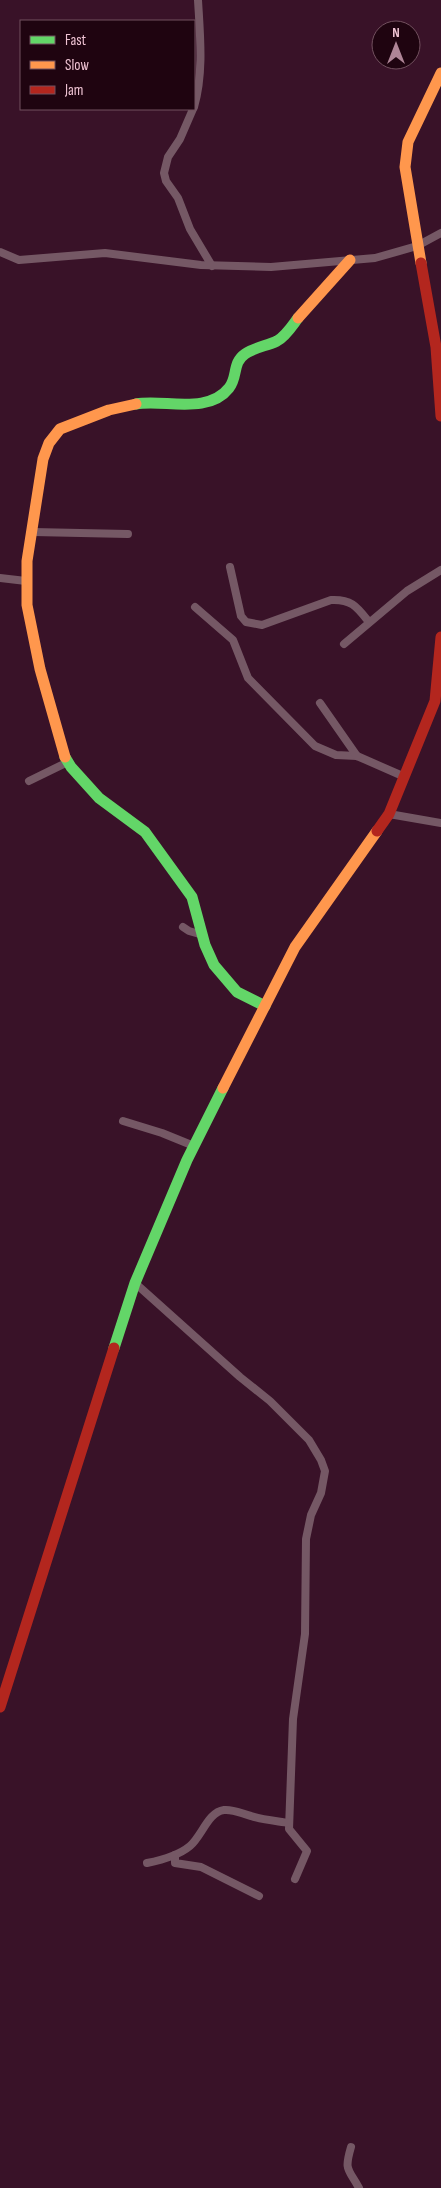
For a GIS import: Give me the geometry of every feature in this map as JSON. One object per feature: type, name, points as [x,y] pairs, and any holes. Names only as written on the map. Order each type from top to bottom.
[{"type":"street","points":[[195,104],[200,64],[198,0]]},
{"type":"street","points":[[441,73],[408,142],[405,167],[417,246],[436,347],[441,416]]},
{"type":"street","points":[[193,110],[180,139],[168,158],[164,173],[166,181],[178,198],[190,230],[212,266]]},
{"type":"street","points":[[0,252],[19,260],[77,257],[105,253],[212,266],[271,267],[375,258],[417,246],[441,233]]},
{"type":"street","points":[[265,1006],[238,992],[227,982],[214,965],[192,897],[145,832],[99,798],[70,768],[64,754],[33,636],[28,611],[26,581],[42,466],[52,435],[72,424],[122,406],[142,403],[173,404],[202,402],[229,390],[234,380],[240,357],[247,352],[278,342],[350,260]]},
{"type":"street","points":[[33,532],[128,534]]},
{"type":"street","points":[[230,567],[241,616],[246,622],[262,625],[331,600],[347,601],[356,606],[369,622]]},
{"type":"street","points":[[344,644],[408,591],[441,570]]},
{"type":"street","points":[[0,578],[26,581]]},
{"type":"street","points":[[195,607],[234,640],[248,678],[304,736],[327,752],[357,756],[405,777]]},
{"type":"street","points":[[0,1707],[134,1283],[194,1146],[295,947],[389,814],[435,700],[441,637]]},
{"type":"street","points":[[320,702],[357,756]]},
{"type":"street","points":[[29,781],[68,762]]},
{"type":"street","points":[[389,814],[441,823]]},
{"type":"street","points":[[183,926],[189,931],[203,935]]},
{"type":"street","points":[[123,1121],[162,1133],[194,1146]]},
{"type":"street","points":[[134,1283],[179,1320],[240,1377],[262,1392],[309,1440],[325,1471],[321,1492],[311,1515],[306,1539],[304,1634],[293,1719],[289,1823],[293,1836],[307,1850],[295,1879]]},
{"type":"street","points":[[147,1863],[175,1854],[188,1847],[197,1839],[216,1812],[222,1810],[289,1823]]},
{"type":"street","points":[[175,1854],[175,1863],[201,1867],[259,1896]]},
{"type":"street","points":[[351,2147],[346,2164],[347,2170],[359,2188]]},
{"type":"traffic: fast","points":[[136,404],[198,404],[220,396],[232,384],[238,362],[241,358],[253,350],[280,339],[289,331],[298,318]]},
{"type":"traffic: fast","points":[[65,757],[71,767],[99,798],[145,832],[192,897],[205,945],[214,965],[237,992],[265,1006]]},
{"type":"traffic: fast","points":[[114,1348],[135,1283],[187,1160],[223,1088]]},
{"type":"traffic: slow","points":[[421,263],[405,167],[408,142],[441,73]]},
{"type":"traffic: slow","points":[[298,318],[350,260]]},
{"type":"traffic: slow","points":[[65,757],[40,669],[27,605],[27,561],[43,459],[49,443],[60,429],[109,410],[136,404]]},
{"type":"traffic: slow","points":[[223,1088],[295,947],[377,831]]},
{"type":"traffic: jam","points":[[421,263],[436,347],[441,416]]},
{"type":"traffic: jam","points":[[377,831],[389,814],[435,701],[441,637]]},
{"type":"traffic: jam","points":[[0,1707],[114,1348]]}]
